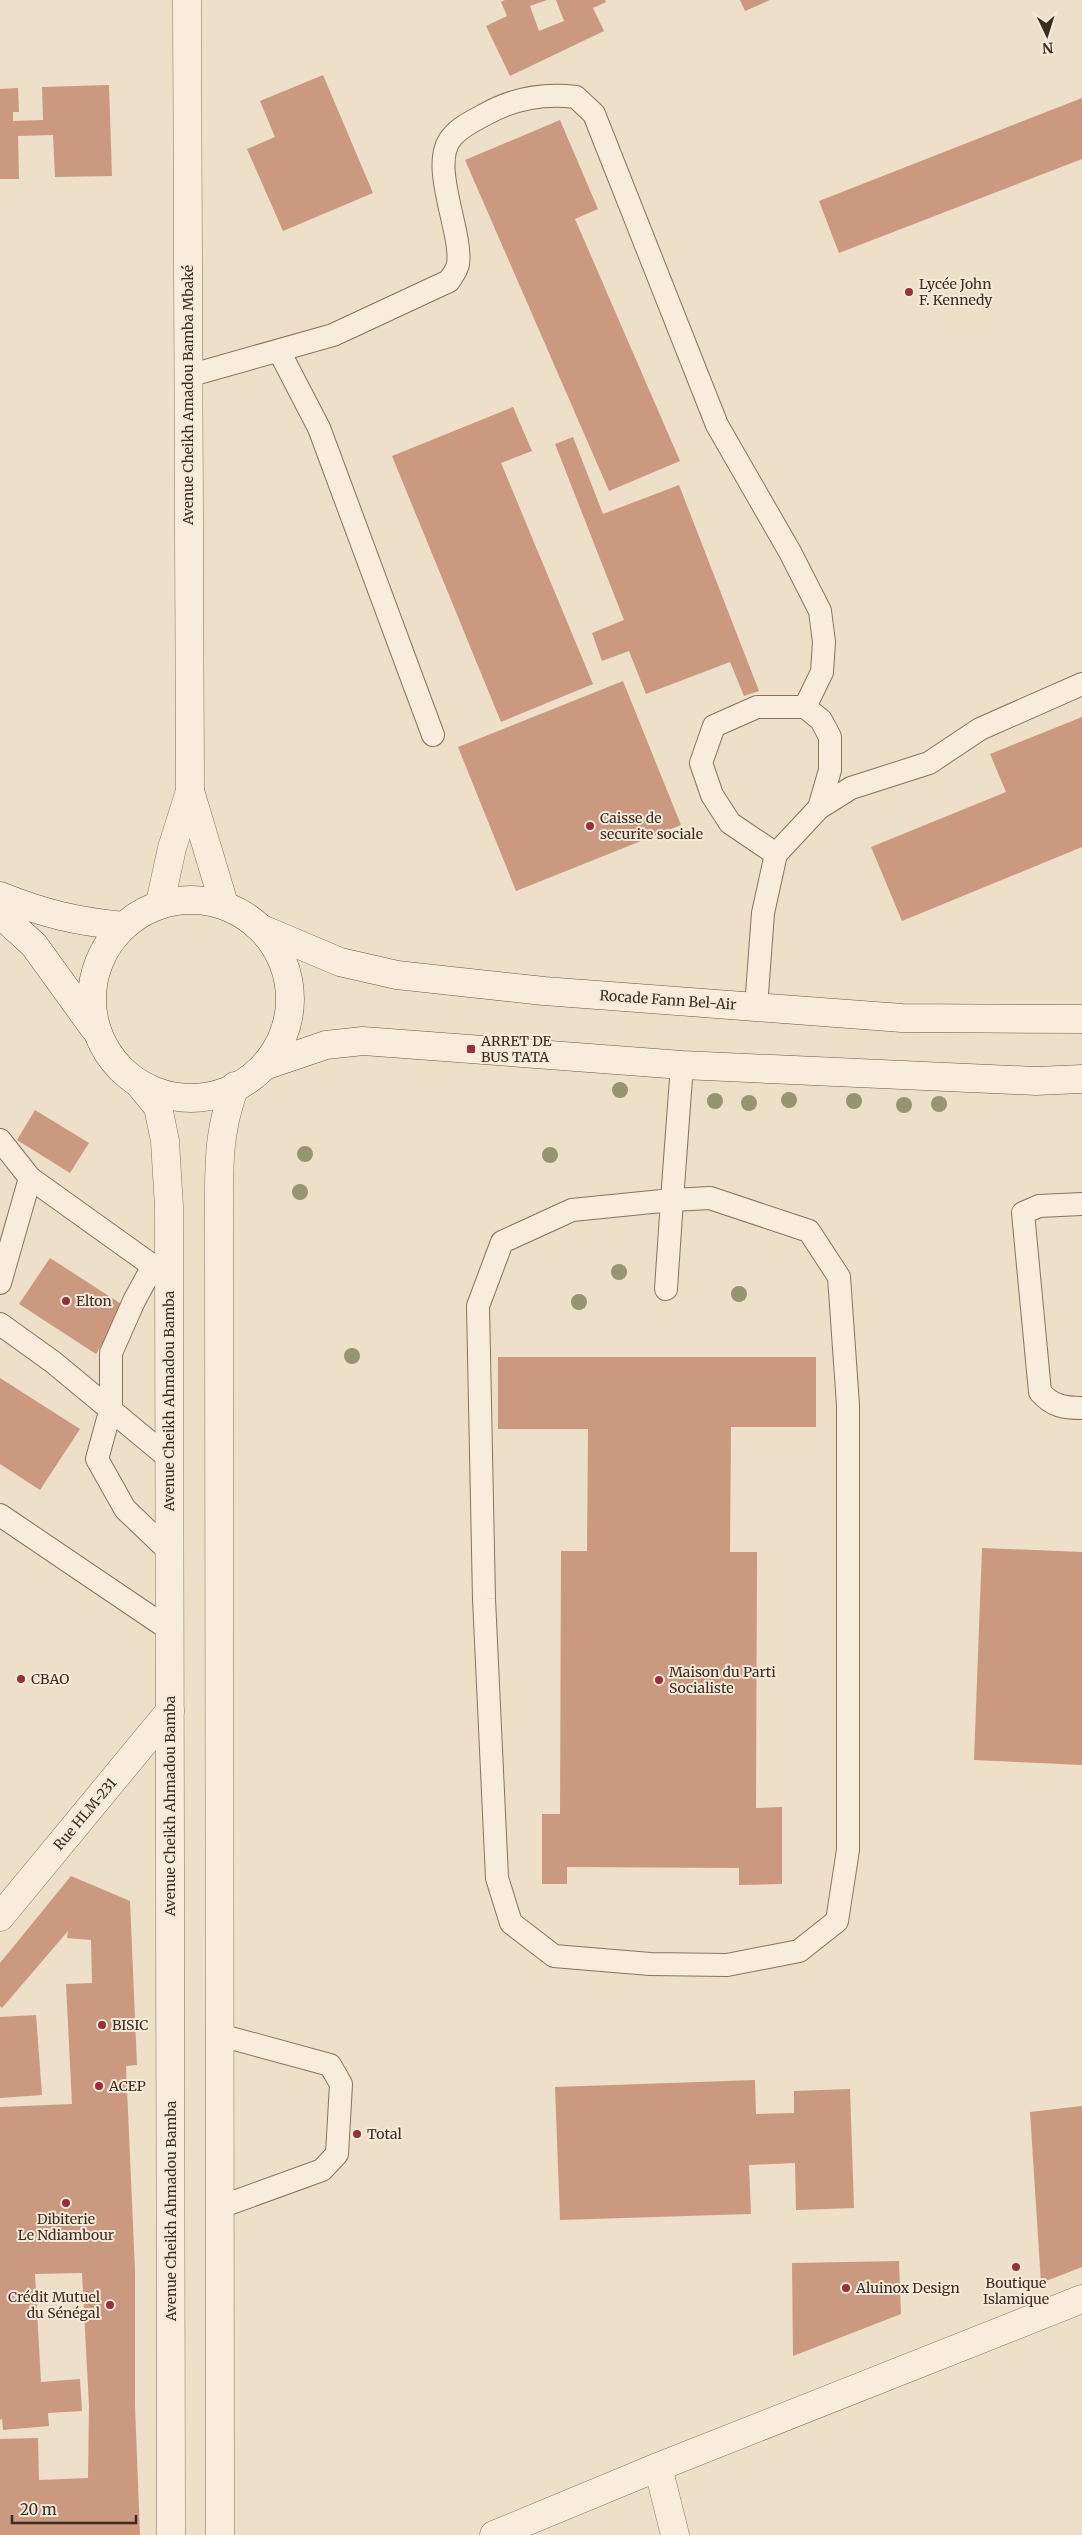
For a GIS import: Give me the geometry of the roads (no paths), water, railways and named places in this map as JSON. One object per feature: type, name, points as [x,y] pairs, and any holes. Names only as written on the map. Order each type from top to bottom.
[{"type":"street","name":"Avenue Cheikh Amadou Bamba Mbaké","points":[[187,0],[190,791],[224,904]]},
{"type":"street","name":"Avenue Cheikh Amadou Bamba Mbaké","points":[[160,903],[172,848],[190,791]]},
{"type":"street","points":[[0,896],[36,911],[75,921],[122,926]]},
{"type":"street","points":[[0,914],[34,945],[97,1033],[114,1062],[140,1084],[164,1094],[191,1098],[217,1094],[253,1076],[264,1066],[283,1034],[290,1012],[289,982],[280,953],[262,928],[224,904],[192,899],[160,903],[122,926],[104,948],[93,976],[91,1005],[97,1033]]},
{"type":"street","name":"Rocade Fann Bel-Air","points":[[262,928],[340,962],[397,975],[544,991],[902,1018],[1082,1018]]},
{"type":"street","points":[[264,1066],[326,1045],[363,1041],[682,1064],[1036,1081],[1082,1079]]},
{"type":"street","name":"Avenue Cheikh Ahmadou Bamba","points":[[140,1084],[158,1107],[165,1141],[161,1266],[170,1459],[171,2535]]},
{"type":"street","points":[[220,2535],[219,1149],[224,1115],[235,1086]]},
{"type":"street","name":"Rue HLM-231","points":[[0,1917],[170,1711]]},
{"type":"street","points":[[494,2535],[658,2466],[1082,2299]]},
{"type":"street","points":[[658,2466],[675,2535]]},
{"type":"lane","points":[[188,376],[333,335],[449,281],[458,266],[458,248],[446,196],[445,154],[451,137],[470,123],[500,106],[541,96],[576,97],[594,114],[717,425],[790,552],[820,611],[824,642],[822,672],[805,707]]},
{"type":"lane","points":[[279,351],[319,428],[433,735]]},
{"type":"lane","points":[[756,1007],[763,914],[776,854],[819,808],[851,788],[929,763],[980,729],[1082,684]]},
{"type":"lane","points":[[776,854],[730,823],[712,795],[701,763],[714,726],[756,707],[805,707],[821,720],[830,737],[830,770],[819,808]]},
{"type":"lane","points":[[666,1289],[682,1064]]},
{"type":"lane","points":[[0,1140],[30,1178],[161,1266],[111,1353],[111,1408],[97,1459],[125,1509],[170,1552]]},
{"type":"lane","points":[[0,1283],[30,1178]]},
{"type":"lane","points":[[710,1198],[809,1231],[839,1277],[840,1287],[848,1405],[848,1850],[837,1921],[799,1951],[727,1965],[650,1964],[554,1956],[511,1923],[497,1878],[484,1599],[478,1306],[502,1242],[572,1210],[672,1200],[710,1198]]},
{"type":"lane","points":[[1082,1204],[1039,1206],[1023,1213],[1040,1392],[1049,1403],[1069,1408],[1082,1408]]},
{"type":"lane","points":[[0,1324],[111,1408],[170,1459]]},
{"type":"lane","points":[[0,1515],[170,1630]]},
{"type":"lane","points":[[220,2036],[330,2065],[341,2084],[336,2154],[322,2170],[220,2207]]},
{"type":"place","name":"Lycée John F. Kennedy","points":[[909,292]]},
{"type":"place","name":"Caisse de securite sociale","points":[[590,826]]},
{"type":"place","name":"ARRET DE BUS TATA","points":[[471,1049]]},
{"type":"place","name":"Elton","points":[[66,1301]]},
{"type":"place","name":"CBAO","points":[[21,1679]]},
{"type":"place","name":"Maison du Parti Socialiste","points":[[659,1680]]},
{"type":"place","name":"BISIC","points":[[102,2025]]},
{"type":"place","name":"ACEP","points":[[99,2086]]},
{"type":"place","name":"Total","points":[[357,2134]]},
{"type":"place","name":"Dibiterie Le Ndiambour","points":[[66,2203]]},
{"type":"place","name":"Boutique Islamique","points":[[1016,2267]]},
{"type":"place","name":"Aluinox Design","points":[[846,2288]]},
{"type":"place","name":"Crédit Mutuel du Sénégal","points":[[110,2305]]}]
